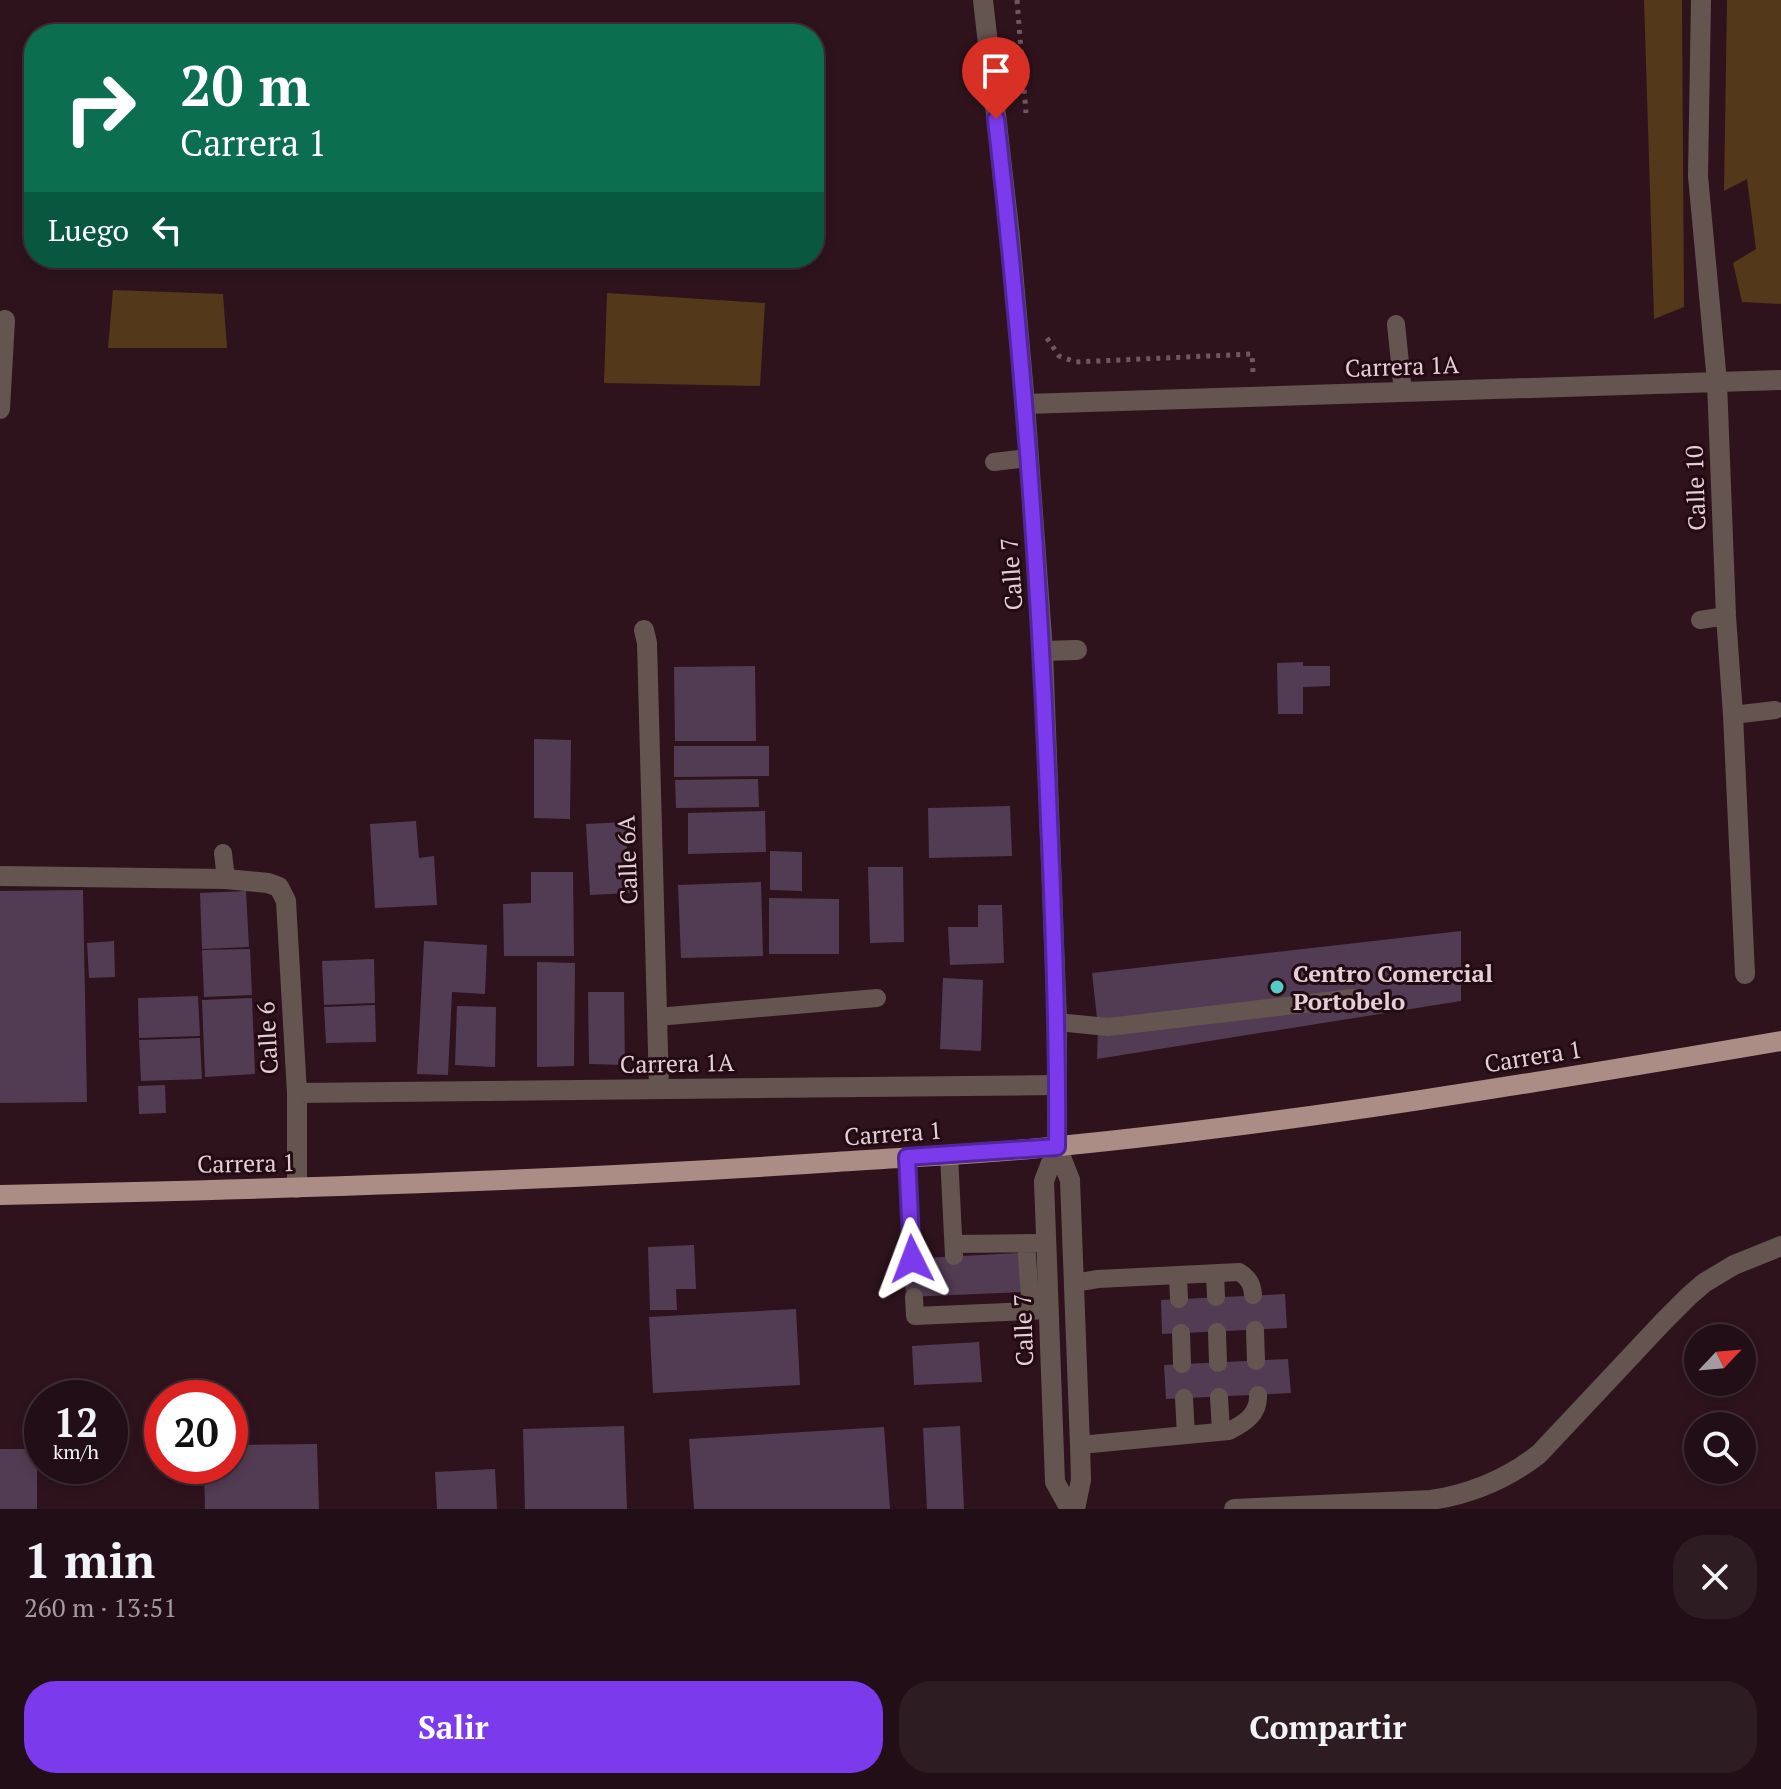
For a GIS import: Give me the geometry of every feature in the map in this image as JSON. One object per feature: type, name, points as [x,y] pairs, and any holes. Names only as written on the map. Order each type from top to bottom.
[{"type":"main road","name":"Carrera 1","points":[[0,1195],[297,1188],[668,1173],[1057,1147],[1280,1122],[1781,1041]]},
{"type":"street","name":"Calle 7","points":[[983,0],[1010,237],[1043,651],[1057,1022],[1057,1147],[1044,1181],[1036,1243],[1055,1482],[1073,1509]]},
{"type":"street","name":"Calle 10","points":[[1701,0],[1698,176],[1717,382],[1745,974]]},
{"type":"street","points":[[0,409],[5,320]]},
{"type":"street","name":"Carrera 1A","points":[[1025,404],[1781,380]]},
{"type":"street","name":"Calle 6A","points":[[638,629],[647,643],[659,1089]]},
{"type":"street","points":[[1043,651],[1077,650]]},
{"type":"street","points":[[0,876],[226,879]]},
{"type":"street","name":"Calle 6","points":[[226,879],[279,887],[286,901],[297,1093],[297,1188]]},
{"type":"street","name":"Carrera 1A","points":[[297,1093],[1057,1085]]},
{"type":"street","name":"Calle 7","points":[[1057,1147],[1070,1180],[1081,1480],[1073,1509]]},
{"type":"street","points":[[1234,1509],[1431,1500],[1452,1497],[1488,1485],[1524,1466],[1539,1454],[1663,1322],[1704,1283],[1734,1265],[1781,1246]]},
{"type":"lane","points":[[1396,324],[1403,392]]},
{"type":"lane","points":[[994,462],[1028,458]]},
{"type":"lane","points":[[1700,620],[1726,616]]},
{"type":"lane","points":[[1733,715],[1775,710]]},
{"type":"lane","points":[[223,853],[226,879]]},
{"type":"lane","points":[[657,1017],[877,998]]},
{"type":"lane","points":[[1057,1022],[1108,1027],[1353,998]]},
{"type":"lane","points":[[949,1155],[954,1250],[1036,1243]]},
{"type":"lane","points":[[907,1157],[912,1259]]},
{"type":"lane","points":[[1074,1283],[1239,1272],[1248,1278],[1253,1295]]},
{"type":"lane","points":[[1215,1274],[1216,1297]]},
{"type":"lane","points":[[1178,1276],[1179,1299]]},
{"type":"lane","points":[[957,1295],[958,1314]]},
{"type":"lane","points":[[914,1297],[915,1316],[1040,1310]]},
{"type":"lane","points":[[1255,1330],[1256,1361]]},
{"type":"lane","points":[[1217,1332],[1218,1363]]},
{"type":"lane","points":[[1181,1333],[1182,1364]]},
{"type":"lane","points":[[1080,1445],[1229,1431],[1244,1424],[1253,1413],[1258,1395]]},
{"type":"lane","points":[[1219,1397],[1221,1431]]},
{"type":"lane","points":[[1184,1398],[1186,1435]]},
{"type":"path","points":[[1017,0],[1026,125]]},
{"type":"path","points":[[1045,325],[1047,338],[1059,356],[1076,362],[1252,354],[1253,397]]},
{"type":"shaded area","points":[[1644,0],[1682,0],[1684,307],[1654,319]]},
{"type":"shaded area","points":[[1727,0],[1781,0],[1781,304],[1742,302],[1733,263],[1756,249],[1747,179],[1724,191]]},
{"type":"shaded area","points":[[113,290],[223,294],[227,348],[108,348]]},
{"type":"shaded area","points":[[607,293],[765,303],[760,386],[604,383]]},
{"type":"building","points":[[1303,662],[1303,666],[1330,666],[1330,686],[1303,687],[1303,714],[1278,714],[1277,663]]},
{"type":"building","points":[[755,666],[756,741],[675,741],[674,667]]},
{"type":"building","points":[[534,739],[571,740],[570,819],[534,818]]},
{"type":"building","points":[[674,746],[769,746],[769,776],[674,777]]},
{"type":"building","points":[[758,779],[759,807],[676,808],[675,780]]},
{"type":"building","points":[[1010,806],[1012,856],[929,858],[928,808]]},
{"type":"building","points":[[765,811],[766,852],[688,854],[688,813]]},
{"type":"building","points":[[416,821],[419,858],[434,856],[437,905],[375,908],[370,824]]},
{"type":"building","points":[[625,822],[630,893],[590,895],[586,824]]},
{"type":"building","points":[[770,851],[802,852],[802,891],[770,890]]},
{"type":"building","points":[[868,867],[903,867],[904,942],[870,943]]},
{"type":"building","points":[[531,872],[573,872],[574,956],[504,956],[503,904],[531,903]]},
{"type":"building","points":[[761,882],[763,956],[681,958],[678,885]]},
{"type":"building","points":[[83,890],[87,1102],[0,1103],[0,891]]},
{"type":"building","points":[[246,891],[249,947],[202,949],[200,893]]},
{"type":"building","points":[[769,898],[839,899],[839,954],[769,954]]},
{"type":"building","points":[[978,905],[1002,905],[1004,963],[950,965],[948,927],[978,927]]},
{"type":"building","name":"Centro Comercial Portobelo","points":[[1461,931],[1461,1001],[1097,1059],[1098,1027],[1092,973]]},
{"type":"building","points":[[114,941],[115,977],[89,978],[87,943]]},
{"type":"building","points":[[424,941],[487,945],[485,994],[452,992],[448,1075],[417,1074]]},
{"type":"building","points":[[250,949],[252,995],[204,997],[202,950]]},
{"type":"building","points":[[374,959],[375,1003],[324,1005],[322,961]]},
{"type":"building","points":[[537,962],[575,963],[574,1066],[537,1067]]},
{"type":"building","points":[[943,978],[983,980],[981,1051],[940,1049]]},
{"type":"building","points":[[588,992],[624,992],[625,1065],[589,1064]]},
{"type":"building","points":[[198,996],[200,1036],[139,1038],[138,998]]},
{"type":"building","points":[[252,998],[255,1074],[205,1077],[202,1000]]},
{"type":"building","points":[[375,1005],[376,1042],[326,1043],[324,1007]]},
{"type":"building","points":[[457,1006],[496,1007],[495,1067],[455,1065]]},
{"type":"building","points":[[200,1038],[202,1079],[141,1081],[139,1040]]},
{"type":"building","points":[[165,1085],[166,1113],[139,1114],[138,1086]]},
{"type":"building","points":[[694,1245],[696,1289],[676,1289],[677,1310],[650,1310],[648,1247]]},
{"type":"building","points":[[1020,1253],[1022,1292],[906,1297],[904,1259]]},
{"type":"building","points":[[1285,1294],[1287,1328],[1162,1334],[1161,1300]]},
{"type":"building","points":[[796,1309],[800,1385],[653,1393],[649,1317]]},
{"type":"building","points":[[979,1342],[982,1382],[914,1385],[912,1346]]},
{"type":"building","points":[[1288,1359],[1291,1393],[1166,1399],[1164,1365]]},
{"type":"building","points":[[624,1426],[627,1509],[525,1509],[523,1429]]},
{"type":"building","points":[[960,1426],[964,1509],[927,1509],[923,1428]]},
{"type":"building","points":[[884,1427],[890,1509],[694,1509],[689,1439]]},
{"type":"building","points":[[317,1444],[319,1509],[205,1509],[204,1484],[248,1484],[248,1445]]},
{"type":"building","points":[[0,1449],[24,1449],[24,1484],[37,1484],[37,1509],[0,1509]]},
{"type":"building","points":[[495,1469],[497,1509],[437,1509],[435,1472]]},
{"type":"place","name":"Centro Comercial Portobelo","points":[[1277,987]]},
{"type":"route","points":[[912,1259],[907,1157],[1057,1147],[1057,1022],[1043,651],[1023,376],[996,119]]}]
